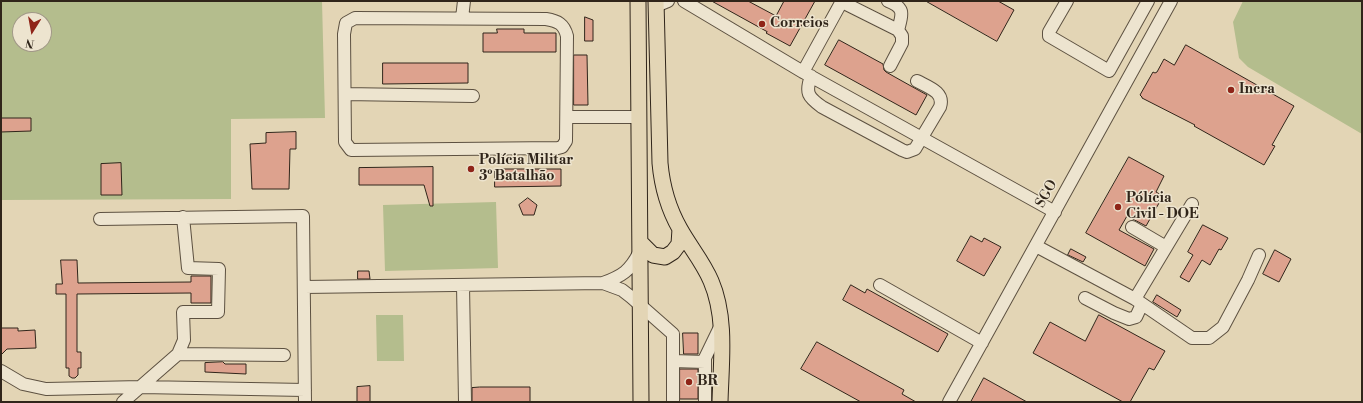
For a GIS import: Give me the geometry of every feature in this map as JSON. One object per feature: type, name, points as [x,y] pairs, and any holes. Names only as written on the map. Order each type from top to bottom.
[{"type":"main road","points":[[638,1],[641,402]]},
{"type":"main road","points":[[660,3],[660,163],[662,181],[667,202],[680,229],[698,256],[711,282],[717,300],[721,325],[720,402]]},
{"type":"main road","points":[[640,247],[653,255],[665,257],[673,252],[679,244],[680,229]]},
{"type":"lane","points":[[462,18],[464,1]]},
{"type":"lane","points":[[684,1],[807,74],[1055,212]]},
{"type":"lane","points":[[890,66],[902,43],[902,36],[898,30],[859,5],[842,1],[807,74],[808,94],[822,107],[902,150],[911,151],[915,149],[922,138],[942,101],[938,93],[916,81]]},
{"type":"lane","points":[[888,1],[901,9],[902,15],[898,30]]},
{"type":"lane","points":[[1067,1],[1049,32],[1049,36],[1126,82]]},
{"type":"lane","name":"SGO","points":[[949,402],[1171,1]]},
{"type":"lane","points":[[1109,71],[1147,3],[1163,15]]},
{"type":"lane","points":[[360,18],[462,18],[546,19],[562,24],[567,36],[567,117],[566,141],[562,147],[352,150],[345,142],[344,34],[346,23],[350,20],[360,18]]},
{"type":"lane","points":[[345,94],[472,96]]},
{"type":"lane","points":[[567,117],[639,117]]},
{"type":"lane","points":[[1085,298],[1129,319],[1136,317],[1139,302],[1166,247],[1192,204]]},
{"type":"lane","points":[[100,219],[303,216],[305,402]]},
{"type":"lane","points":[[123,402],[178,354],[184,340],[184,312],[218,312],[219,269],[188,268],[184,217]]},
{"type":"lane","points":[[1132,227],[1166,247]]},
{"type":"lane","points":[[1036,246],[1139,302],[1192,338],[1209,338],[1223,327],[1248,280],[1259,255]]},
{"type":"lane","points":[[304,287],[603,283],[618,277],[633,266],[640,247]]},
{"type":"lane","points":[[603,283],[622,290],[673,334],[673,402]]},
{"type":"lane","points":[[463,285],[465,402]]},
{"type":"lane","points":[[880,285],[982,343]]},
{"type":"lane","points":[[705,402],[705,358],[721,325]]},
{"type":"lane","points":[[178,354],[284,355]]},
{"type":"lane","points":[[673,361],[705,362]]},
{"type":"lane","points":[[1,371],[24,384],[46,389],[141,387],[305,390]]},
{"type":"green space","points":[[1,1],[322,1],[325,118],[231,119],[231,199],[1,200]]},
{"type":"green space","points":[[1243,1],[1362,1],[1362,134],[1248,67],[1239,58],[1233,22]]},
{"type":"green space","points":[[496,202],[498,268],[385,271],[383,205]]},
{"type":"green space","points":[[376,315],[403,315],[404,361],[377,361]]},
{"type":"building","points":[[712,1],[748,1],[776,16],[784,1],[815,1],[790,46]]},
{"type":"building","points":[[926,1],[998,1],[1014,10],[997,41]]},
{"type":"building","points":[[585,17],[593,20],[593,41],[585,41]]},
{"type":"building","points":[[497,29],[524,29],[524,33],[556,33],[556,52],[483,52],[483,33],[497,33]]},
{"type":"building","points":[[839,40],[883,64],[886,72],[927,95],[916,115],[825,65]]},
{"type":"building","points":[[1186,45],[1294,106],[1272,145],[1275,146],[1264,165],[1194,126],[1195,125],[1142,98],[1140,95],[1153,72],[1157,72],[1164,59],[1174,65]]},
{"type":"building","points":[[574,55],[587,55],[588,105],[574,105]]},
{"type":"building","points":[[383,63],[468,63],[468,83],[383,84]]},
{"type":"building","points":[[1,118],[31,118],[31,131],[1,132]]},
{"type":"building","points":[[296,132],[296,149],[290,149],[289,189],[252,189],[250,144],[266,143],[266,133]]},
{"type":"building","name":"Pólícia Civil - DOE","points":[[1129,157],[1164,176],[1156,192],[1163,196],[1146,226],[1127,216],[1119,230],[1154,249],[1145,266],[1086,233]]},
{"type":"building","points":[[121,163],[122,195],[101,195],[101,164]]},
{"type":"building","points":[[433,167],[433,206],[430,206],[424,185],[359,185],[359,168]]},
{"type":"building","points":[[495,169],[561,169],[561,186],[495,187]]},
{"type":"building","points":[[528,198],[537,205],[534,215],[523,215],[519,205]]},
{"type":"building","points":[[1203,225],[1228,238],[1221,250],[1219,249],[1210,265],[1202,260],[1189,282],[1180,277],[1193,255],[1188,252]]},
{"type":"building","points":[[971,236],[982,242],[984,238],[1001,247],[984,276],[957,261]]},
{"type":"building","points":[[1071,249],[1086,257],[1083,262],[1068,255]]},
{"type":"building","points":[[1275,250],[1291,259],[1279,282],[1263,274]]},
{"type":"building","points":[[61,260],[77,260],[78,283],[191,282],[191,276],[211,276],[211,303],[191,303],[191,293],[77,294],[77,352],[81,352],[81,368],[78,368],[78,375],[75,378],[72,378],[69,376],[69,368],[66,368],[66,294],[56,294],[56,284],[62,284]]},
{"type":"building","points":[[358,271],[369,271],[370,279],[358,279]]},
{"type":"building","points":[[851,285],[865,293],[867,289],[948,334],[938,352],[843,300]]},
{"type":"building","points":[[1157,295],[1181,310],[1177,317],[1153,302]]},
{"type":"building","points":[[1099,315],[1165,351],[1154,370],[1149,368],[1130,402],[1123,402],[1033,353],[1050,322],[1085,341]]},
{"type":"building","points":[[1,328],[18,328],[18,331],[35,330],[36,348],[7,349],[1,355]]},
{"type":"building","points":[[683,333],[698,333],[698,354],[684,354]]},
{"type":"building","points":[[817,342],[904,390],[902,394],[916,402],[861,402],[801,369]]},
{"type":"building","points":[[223,362],[225,364],[246,364],[246,374],[205,372],[205,363]]},
{"type":"building","points":[[680,369],[698,369],[698,399],[680,399]]},
{"type":"building","points":[[984,378],[1002,388],[1027,402],[971,402]]},
{"type":"building","points":[[370,386],[370,402],[357,402],[357,387]]},
{"type":"building","points":[[530,387],[530,402],[472,402],[472,388]]},
{"type":"place","name":"Correios","points":[[762,24]]},
{"type":"place","name":"Incra","points":[[1231,90]]},
{"type":"place","name":"Polícia Militar 3º Batalhão","points":[[471,169]]},
{"type":"place","name":"Pólícia Civil - DOE","points":[[1118,207]]},
{"type":"place","name":"BR","points":[[689,382]]}]
